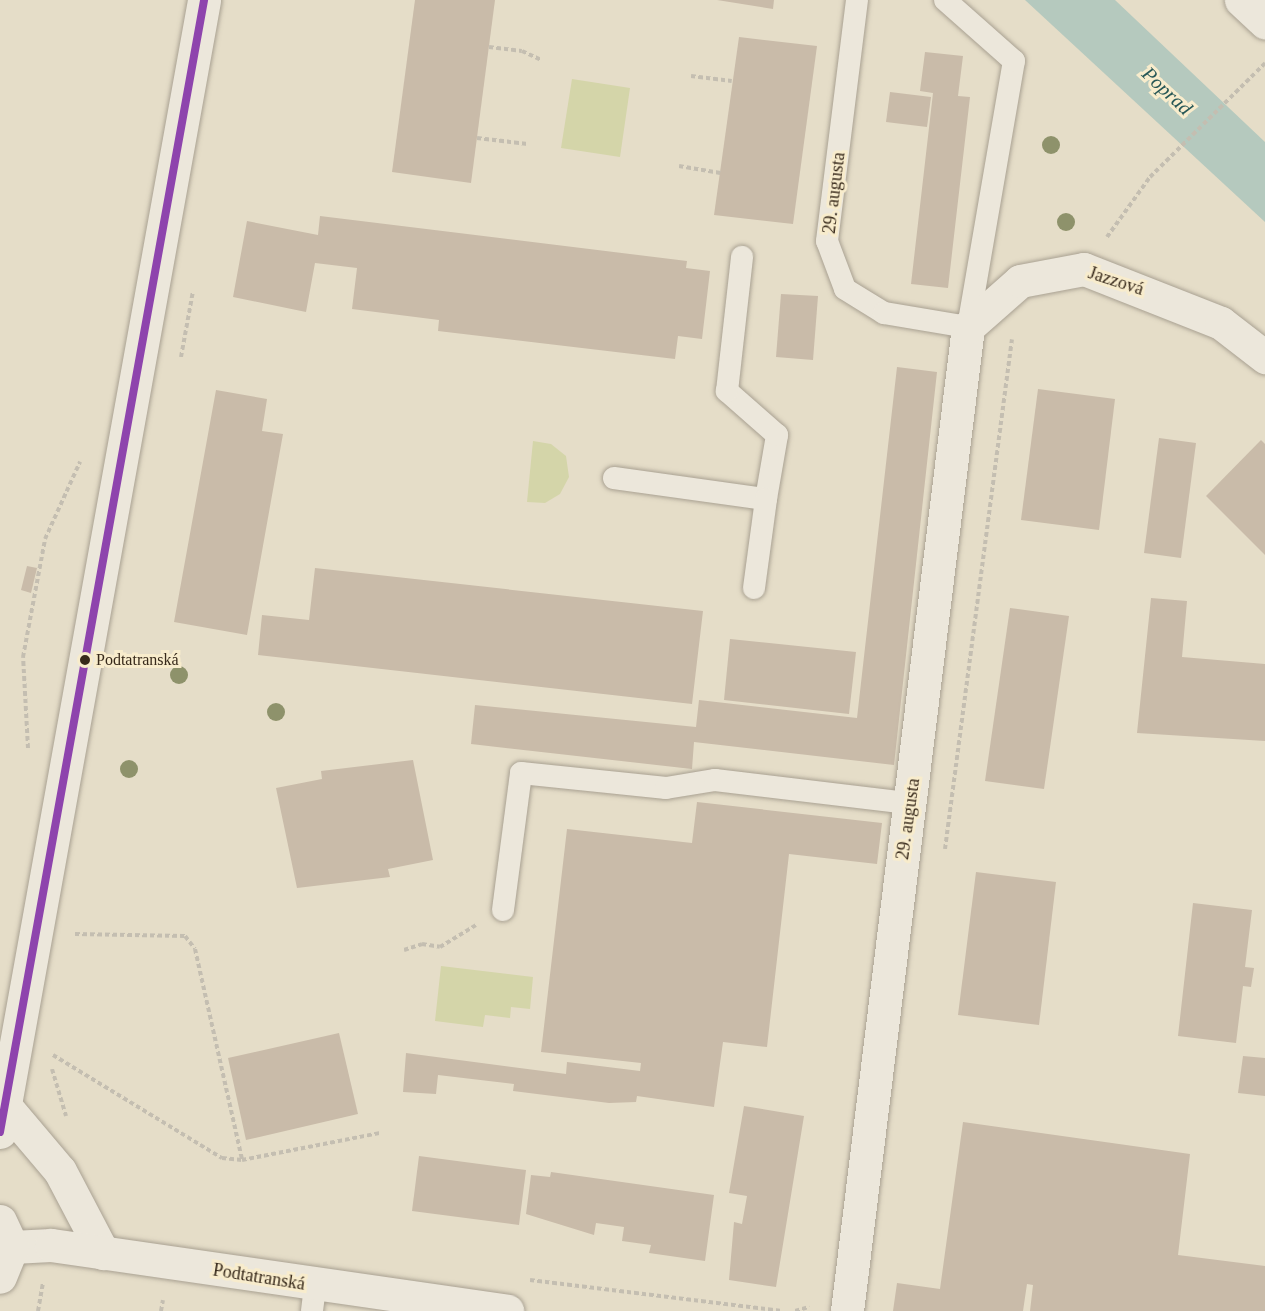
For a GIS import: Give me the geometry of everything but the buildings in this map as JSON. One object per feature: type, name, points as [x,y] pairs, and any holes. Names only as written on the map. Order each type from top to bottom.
[{"type":"street","points":[[104,1253],[60,1171],[2,1119],[204,0]]},
{"type":"street","points":[[1241,0],[1265,22]]},
{"type":"street","name":"Jazzová","points":[[1020,281],[1084,269],[1221,323],[1265,357]]},
{"type":"street","points":[[968,327],[1020,281]]},
{"type":"street","name":"29. augusta","points":[[847,1311],[968,327]]},
{"type":"street","name":"Podtatranská","points":[[4,1248],[51,1245],[104,1253],[313,1298],[507,1311]]},
{"type":"lane","name":"29. augusta","points":[[857,0],[827,241],[845,289],[884,313],[968,327],[1014,61],[945,0]]},
{"type":"lane","points":[[742,257],[727,391],[777,435],[754,588]]},
{"type":"lane","points":[[615,478],[766,499]]},
{"type":"lane","points":[[502,910],[521,773],[666,788],[715,780],[909,803]]},
{"type":"path","points":[[489,47],[522,51],[541,60]]},
{"type":"path","points":[[1084,269],[1150,177],[1250,73],[1265,63]]},
{"type":"path","points":[[691,76],[732,81]]},
{"type":"path","points":[[477,138],[528,144]]},
{"type":"path","points":[[679,166],[720,173]]},
{"type":"path","points":[[944,861],[1020,281]]},
{"type":"path","points":[[28,753],[23,657],[45,539],[84,453]]},
{"type":"path","points":[[404,950],[422,944],[440,946],[502,910]]},
{"type":"path","points":[[71,934],[185,936],[195,949],[242,1160]]},
{"type":"path","points":[[48,1052],[222,1158],[242,1160],[380,1133]]},
{"type":"path","points":[[38,1311],[44,1276]]},
{"type":"green space","points":[[572,79],[630,88],[620,157],[561,148]]},
{"type":"green space","points":[[533,441],[551,444],[566,456],[569,477],[560,494],[545,503],[527,502]]},
{"type":"green space","points":[[441,966],[533,977],[530,1009],[511,1007],[510,1018],[485,1015],[483,1027],[435,1021]]},
{"type":"water","name":"Poprad","points":[[1025,0],[1115,0],[1265,142],[1265,222]]},
{"type":"transit line","points":[[0,1132],[204,0]]},
{"type":"place","name":"Podtatranská","points":[[85,660]]}]
